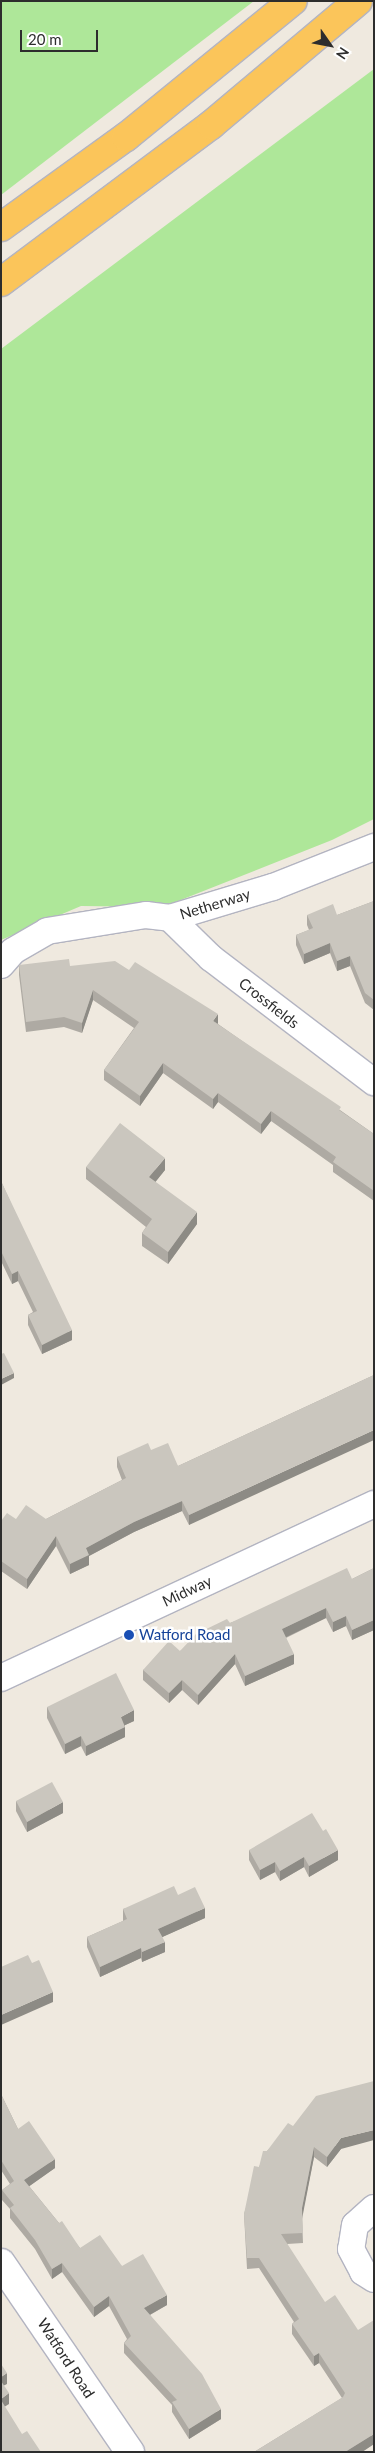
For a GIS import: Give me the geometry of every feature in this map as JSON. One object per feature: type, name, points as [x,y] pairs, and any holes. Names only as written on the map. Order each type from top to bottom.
[{"type":"highway","points":[[1,227],[126,137],[293,1]]},
{"type":"highway","points":[[1,282],[211,124],[358,1]]},
{"type":"main road","name":"Watford Road","points":[[1,2264],[130,2452]]},
{"type":"street","name":"Netherway","points":[[1,965],[13,951],[48,931],[146,916],[170,918],[272,887],[374,847]]},
{"type":"street","name":"Crossfields","points":[[170,918],[211,958],[374,1082]]},
{"type":"street","name":"Midway","points":[[1,1678],[374,1504]]},
{"type":"street","points":[[374,2208],[355,2225],[351,2249],[355,2262],[374,2278]]},
{"type":"green space","points":[[1,1],[254,1],[1,195]]},
{"type":"green space","points":[[374,69],[374,819],[332,840],[163,907],[81,906],[1,940],[1,349]]},
{"type":"building","points":[[374,901],[374,1000],[365,993],[350,956],[337,961],[330,943],[304,954],[296,935],[313,928],[307,915],[333,904],[337,915]]},
{"type":"building","points":[[69,959],[70,966],[115,961],[129,970],[135,962],[218,1014],[213,1021],[341,1107],[339,1110],[374,1134],[374,1191],[333,1162],[336,1157],[271,1111],[261,1124],[218,1093],[213,1099],[163,1063],[140,1096],[104,1070],[139,1022],[93,990],[82,1023],[64,1017],[26,1022],[19,965]]},
{"type":"building","points":[[120,1123],[165,1158],[149,1177],[197,1212],[168,1252],[142,1233],[152,1219],[86,1167]]},
{"type":"building","points":[[1,1181],[72,1330],[42,1345],[28,1315],[37,1311],[18,1271],[12,1274],[1,1251]]},
{"type":"building","points":[[4,1353],[14,1373],[1,1379],[1,1354]]},
{"type":"building","points":[[374,1375],[374,1430],[189,1515],[182,1501],[134,1522],[86,1548],[89,1555],[70,1564],[56,1536],[27,1579],[1,1561],[1,1521],[7,1513],[16,1519],[26,1505],[46,1519],[126,1478],[117,1457],[148,1443],[151,1450],[168,1443],[178,1466]]},
{"type":"building","points":[[347,1568],[352,1579],[374,1568],[374,1620],[352,1630],[346,1616],[333,1622],[326,1608],[282,1629],[294,1654],[245,1676],[235,1654],[198,1695],[182,1680],[169,1693],[143,1670],[169,1641],[180,1651],[196,1634],[227,1619],[230,1623]]},
{"type":"building","points":[[116,1673],[134,1710],[121,1717],[125,1727],[86,1746],[81,1736],[65,1744],[47,1707]]},
{"type":"building","points":[[52,1782],[63,1802],[27,1822],[16,1801]]},
{"type":"building","points":[[312,1813],[323,1831],[326,1829],[338,1850],[309,1866],[304,1857],[280,1871],[275,1862],[260,1870],[249,1850]]},
{"type":"building","points":[[174,1886],[178,1895],[195,1887],[205,1908],[158,1929],[165,1942],[142,1952],[141,1948],[100,1967],[87,1937],[127,1919],[123,1909]]},
{"type":"building","points":[[28,1955],[32,1963],[39,1960],[53,1992],[1,2015],[1,1967]]},
{"type":"building","points":[[374,2081],[374,2130],[341,2138],[327,2157],[314,2147],[302,2208],[303,2233],[281,2234],[325,2302],[335,2295],[358,2330],[374,2320],[374,2434],[345,2452],[254,2452],[343,2397],[345,2393],[319,2353],[314,2356],[292,2324],[299,2319],[259,2258],[247,2258],[244,2214],[254,2166],[259,2167],[263,2151],[267,2151],[288,2123],[293,2126],[316,2096]]},
{"type":"building","points":[[1,2094],[18,2129],[29,2121],[55,2159],[24,2180],[59,2223],[62,2221],[80,2248],[100,2235],[122,2266],[143,2254],[167,2295],[144,2308],[202,2374],[221,2409],[189,2429],[172,2402],[177,2400],[124,2343],[131,2336],[109,2296],[94,2307],[62,2263],[52,2269],[35,2240],[10,2208],[14,2205],[2,2190],[14,2181],[1,2160]]},
{"type":"building","points":[[1,2364],[7,2373],[1,2377]]},
{"type":"building","points":[[1,2381],[9,2393],[1,2399]]},
{"type":"building","points":[[1,2400],[22,2434],[27,2431],[41,2452],[1,2452]]},
{"type":"place","name":"Watford Road","points":[[129,1635]]}]
